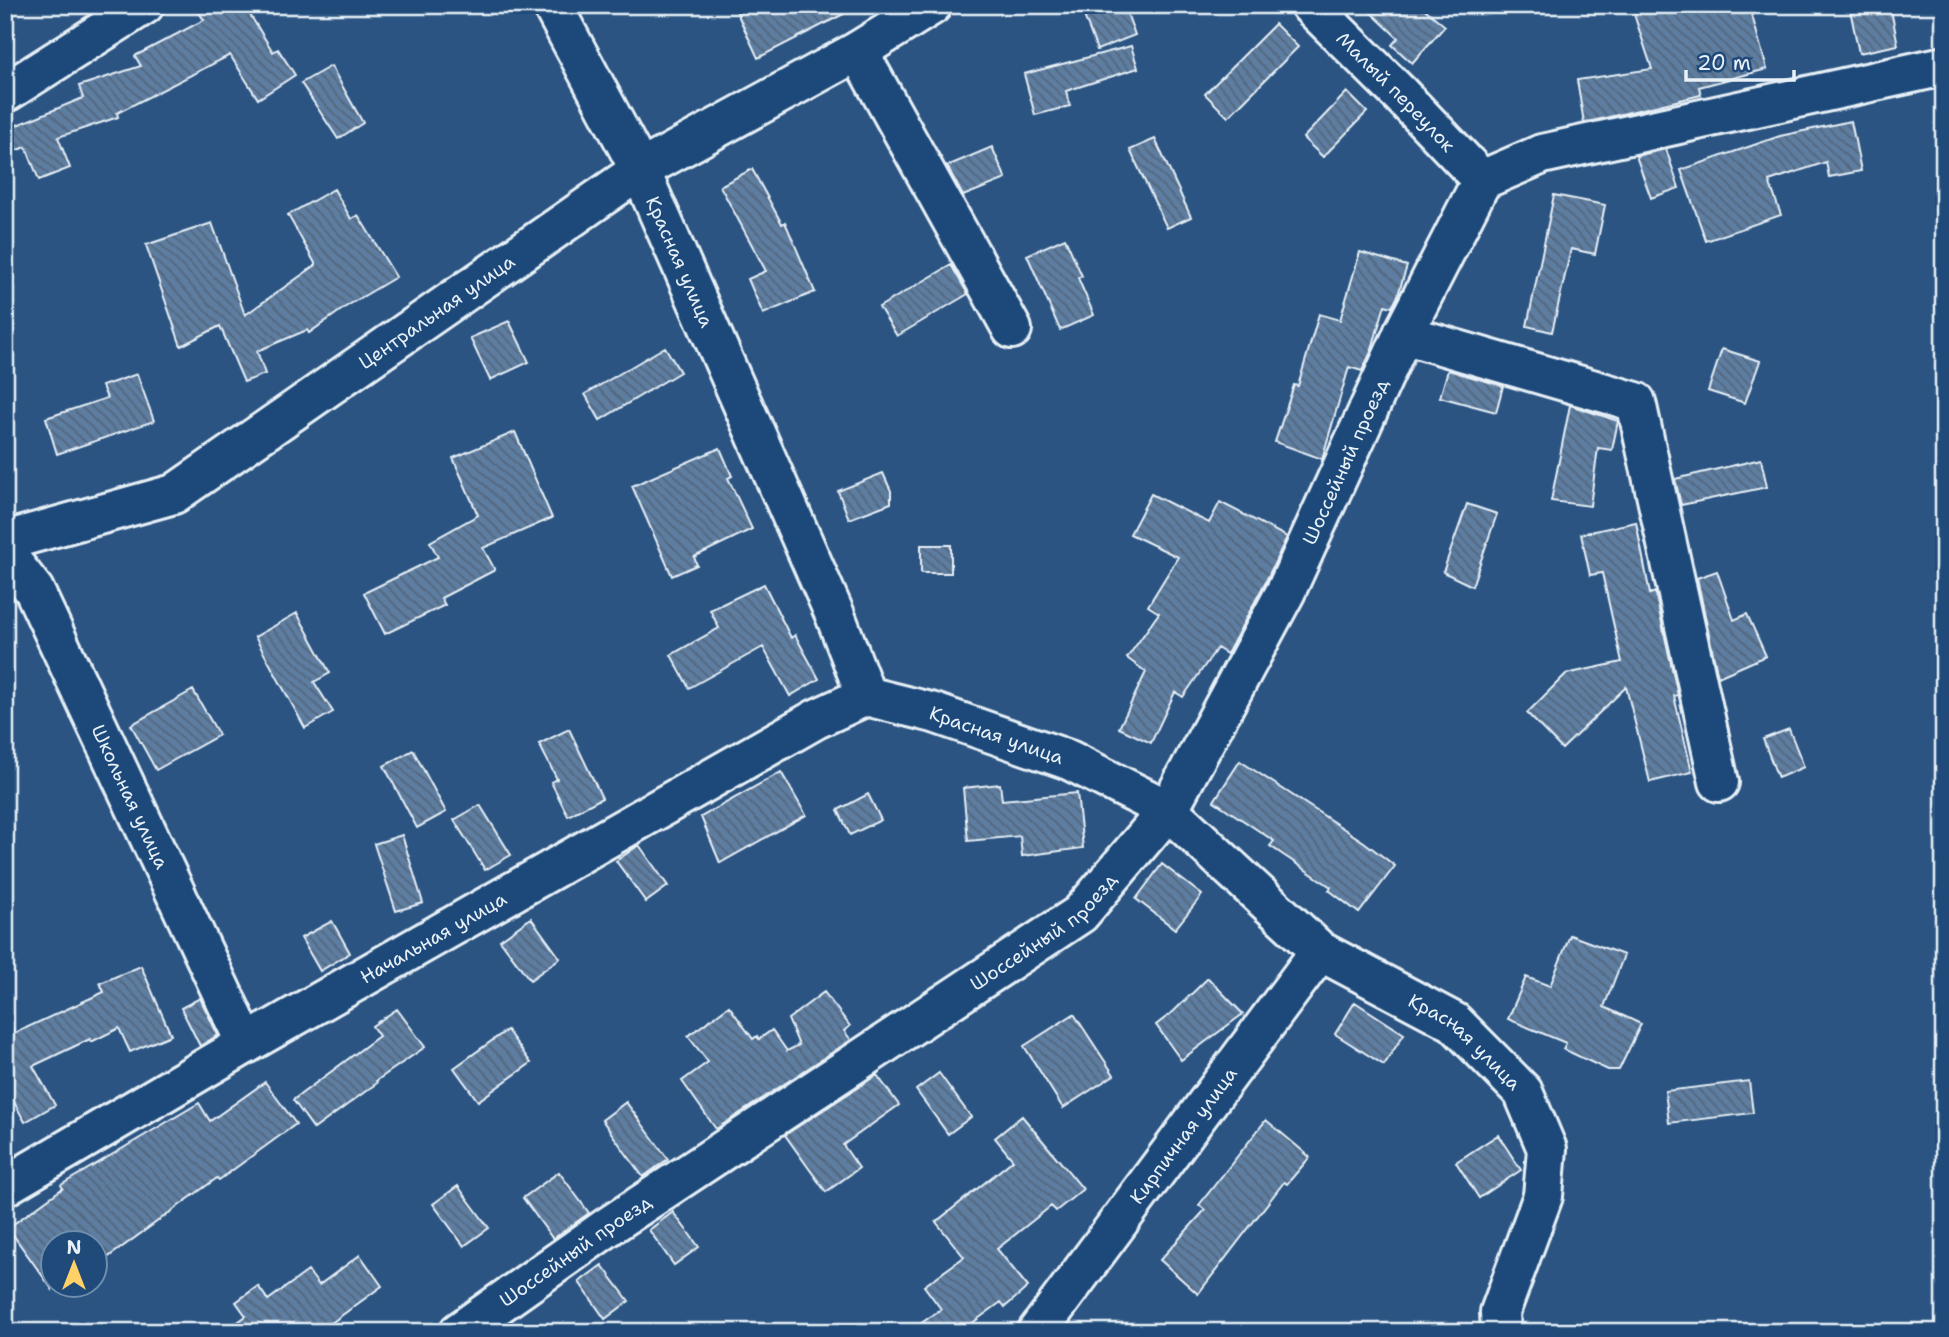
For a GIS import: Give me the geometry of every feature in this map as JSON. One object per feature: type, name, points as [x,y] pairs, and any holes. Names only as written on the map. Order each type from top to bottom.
[{"type":"street","points":[[5,93],[144,5]]},
{"type":"street","name":"Красная улица","points":[[552,5],[640,170],[835,615],[866,696],[934,713],[1069,760],[1168,810],[1320,951],[1454,1022],[1523,1092],[1547,1149],[1543,1196],[1500,1312],[1501,1332]]},
{"type":"street","name":"Центральная улица","points":[[5,541],[174,494],[640,170],[858,51],[932,5]]},
{"type":"street","name":"Малый переулок","points":[[1310,5],[1482,180]]},
{"type":"street","points":[[858,51],[1012,329]]},
{"type":"street","points":[[1482,180],[1542,154],[1944,66]]},
{"type":"street","name":"Шоссейный проезд","points":[[459,1332],[609,1226],[1080,914],[1168,810],[1286,591],[1403,334],[1482,180]]},
{"type":"street","points":[[1403,334],[1636,402],[1718,782]]},
{"type":"street","name":"Школьная улица","points":[[5,553],[34,590],[246,1044]]},
{"type":"street","name":"Начальная улица","points":[[5,1186],[246,1044],[816,719],[866,696]]},
{"type":"street","name":"Кирпичная улица","points":[[1047,1328],[1320,951]]},
{"type":"building","points":[[194,5],[244,5],[273,52],[278,49],[295,75],[258,99],[230,55],[117,113],[118,117],[58,137],[70,168],[39,180],[26,147],[5,154],[5,130],[83,98],[79,86],[141,66],[135,56],[204,20]]},
{"type":"building","points":[[754,5],[861,5],[758,58],[737,13]]},
{"type":"building","points":[[1080,5],[1124,5],[1135,35],[1097,50]]},
{"type":"building","points":[[1363,5],[1420,5],[1445,26],[1412,63],[1392,45],[1398,38]]},
{"type":"building","points":[[1631,5],[1749,5],[1767,69],[1699,87],[1701,95],[1584,123],[1577,80],[1652,69]]},
{"type":"building","points":[[1849,5],[1890,5],[1898,45],[1859,53]]},
{"type":"building","points":[[1275,24],[1298,47],[1228,117],[1205,94]]},
{"type":"building","points":[[1131,46],[1138,68],[1066,91],[1070,106],[1035,115],[1024,74]]},
{"type":"building","points":[[331,66],[363,123],[338,139],[301,83]]},
{"type":"building","points":[[1347,92],[1367,112],[1323,157],[1303,138]]},
{"type":"building","points":[[1851,121],[1861,171],[1829,177],[1826,162],[1769,181],[1781,215],[1706,241],[1681,170],[1780,136]]},
{"type":"building","points":[[1155,139],[1191,217],[1167,228],[1130,150]]},
{"type":"building","points":[[992,147],[1006,179],[963,196],[947,166]]},
{"type":"building","points":[[1666,149],[1679,188],[1651,198],[1636,156]]},
{"type":"building","points":[[752,169],[782,224],[785,222],[815,292],[763,314],[748,279],[766,271],[720,186]]},
{"type":"building","points":[[334,189],[351,219],[358,215],[396,277],[347,306],[309,333],[307,330],[257,351],[265,374],[244,382],[220,326],[181,346],[146,245],[212,223],[245,315],[316,265],[288,215]]},
{"type":"building","points":[[1554,195],[1605,205],[1595,254],[1571,249],[1552,332],[1527,326]]},
{"type":"building","points":[[1065,238],[1082,276],[1078,278],[1094,315],[1060,330],[1027,255]]},
{"type":"building","points":[[1360,252],[1407,266],[1392,307],[1385,305],[1371,352],[1362,371],[1349,367],[1322,459],[1275,442],[1294,385],[1298,386],[1319,314],[1340,320]]},
{"type":"building","points":[[951,265],[968,294],[897,336],[879,307]]},
{"type":"building","points":[[509,321],[529,362],[490,380],[470,338]]},
{"type":"building","points":[[665,347],[680,372],[600,420],[585,394]]},
{"type":"building","points":[[1722,349],[1760,361],[1745,403],[1708,391]]},
{"type":"building","points":[[1448,370],[1503,386],[1496,412],[1440,397]]},
{"type":"building","points":[[137,374],[154,421],[57,454],[46,418],[107,398],[102,386]]},
{"type":"building","points":[[1570,405],[1618,421],[1612,450],[1598,448],[1590,506],[1551,501]]},
{"type":"building","points":[[515,432],[552,518],[483,548],[495,570],[441,598],[445,605],[385,634],[364,593],[438,557],[430,542],[478,515],[453,458]]},
{"type":"building","points":[[720,448],[732,476],[728,478],[752,529],[694,557],[697,565],[672,576],[632,486]]},
{"type":"building","points":[[1761,459],[1767,487],[1681,505],[1675,479]]},
{"type":"building","points":[[883,473],[891,491],[891,503],[849,519],[838,491]]},
{"type":"building","points":[[1151,494],[1209,523],[1220,502],[1287,537],[1227,654],[1217,648],[1183,697],[1175,692],[1151,743],[1119,728],[1146,672],[1127,658],[1159,613],[1148,606],[1178,557],[1130,534]]},
{"type":"building","points":[[1467,504],[1497,514],[1472,586],[1443,572]]},
{"type":"building","points":[[1636,522],[1650,594],[1655,592],[1678,695],[1674,696],[1692,772],[1650,782],[1626,687],[1562,749],[1527,713],[1566,674],[1622,662],[1602,573],[1590,575],[1581,534]]},
{"type":"building","points":[[921,545],[951,545],[951,573],[921,573]]},
{"type":"building","points":[[1717,571],[1734,620],[1747,614],[1766,656],[1718,677],[1697,578]]},
{"type":"building","points":[[764,584],[791,638],[795,635],[819,679],[790,696],[763,647],[689,688],[671,655],[719,628],[710,610]]},
{"type":"building","points":[[297,613],[330,673],[314,682],[333,712],[305,728],[255,637]]},
{"type":"building","points":[[193,690],[219,735],[156,770],[131,725]]},
{"type":"building","points":[[569,729],[602,798],[568,816],[551,782],[557,779],[539,744]]},
{"type":"building","points":[[1789,729],[1804,767],[1778,778],[1763,739]]},
{"type":"building","points":[[413,750],[446,812],[417,828],[384,766]]},
{"type":"building","points":[[1240,761],[1364,842],[1395,866],[1359,913],[1329,890],[1331,887],[1270,846],[1274,841],[1214,801]]},
{"type":"building","points":[[781,772],[806,815],[720,863],[701,817]]},
{"type":"building","points":[[1000,784],[1002,800],[1077,793],[1083,848],[1022,856],[1020,836],[968,841],[963,788]]},
{"type":"building","points":[[868,794],[881,820],[850,835],[838,810]]},
{"type":"building","points":[[480,805],[511,855],[485,870],[454,820]]},
{"type":"building","points":[[402,835],[423,903],[396,911],[374,844]]},
{"type":"building","points":[[639,845],[668,886],[646,902],[616,861]]},
{"type":"building","points":[[1162,864],[1202,895],[1175,929],[1136,899]]},
{"type":"building","points":[[531,918],[560,958],[530,980],[500,940]]},
{"type":"building","points":[[332,921],[350,953],[320,971],[301,938]]},
{"type":"building","points":[[1570,935],[1624,955],[1604,1007],[1641,1024],[1619,1070],[1608,1070],[1563,1049],[1566,1043],[1508,1019],[1526,977],[1550,986]]},
{"type":"building","points":[[141,966],[171,1035],[130,1052],[119,1028],[33,1066],[55,1105],[25,1122],[5,1086],[5,1016],[15,1033],[104,992],[100,983]]},
{"type":"building","points":[[1208,978],[1243,1014],[1181,1060],[1156,1025]]},
{"type":"building","points":[[824,992],[850,1026],[844,1031],[851,1040],[716,1129],[682,1081],[708,1062],[688,1036],[729,1006],[753,1039],[757,1036],[759,1039],[772,1030],[787,1051],[799,1045],[788,1019]]},
{"type":"building","points":[[200,998],[218,1035],[200,1046],[181,1008]]},
{"type":"building","points":[[1355,1002],[1404,1034],[1384,1065],[1335,1034]]},
{"type":"building","points":[[397,1009],[425,1047],[314,1129],[293,1100],[379,1036],[372,1026]]},
{"type":"building","points":[[1074,1014],[1114,1075],[1063,1108],[1024,1046]]},
{"type":"building","points":[[507,1030],[531,1063],[478,1101],[454,1068]]},
{"type":"building","points":[[939,1073],[971,1117],[948,1134],[916,1090]]},
{"type":"building","points":[[877,1075],[899,1105],[843,1145],[859,1168],[826,1192],[785,1135]]},
{"type":"building","points":[[1749,1081],[1753,1113],[1669,1123],[1665,1091]]},
{"type":"building","points":[[265,1082],[296,1124],[108,1257],[108,1228],[38,1228],[38,1270],[8,1228],[63,1188],[61,1185],[199,1103],[210,1121]]},
{"type":"building","points":[[626,1102],[668,1159],[643,1177],[602,1120]]},
{"type":"building","points":[[1022,1116],[1083,1189],[1056,1211],[1051,1206],[997,1249],[1028,1287],[1005,1307],[1001,1302],[960,1332],[909,1332],[941,1309],[924,1286],[964,1257],[936,1222],[1013,1160],[995,1138]]},
{"type":"building","points":[[1266,1120],[1310,1157],[1287,1184],[1284,1182],[1198,1294],[1160,1260],[1205,1210],[1199,1205]]},
{"type":"building","points":[[1498,1135],[1521,1170],[1479,1198],[1456,1162]]},
{"type":"building","points":[[559,1172],[589,1213],[553,1239],[523,1198]]},
{"type":"building","points":[[458,1186],[489,1228],[464,1246],[433,1204]]},
{"type":"building","points":[[673,1212],[699,1247],[674,1265],[649,1230]]},
{"type":"building","points":[[360,1255],[382,1286],[319,1332],[224,1332],[246,1316],[236,1302],[258,1286],[268,1300],[308,1271],[319,1285]]},
{"type":"building","points":[[602,1265],[629,1301],[605,1319],[579,1282]]}]
